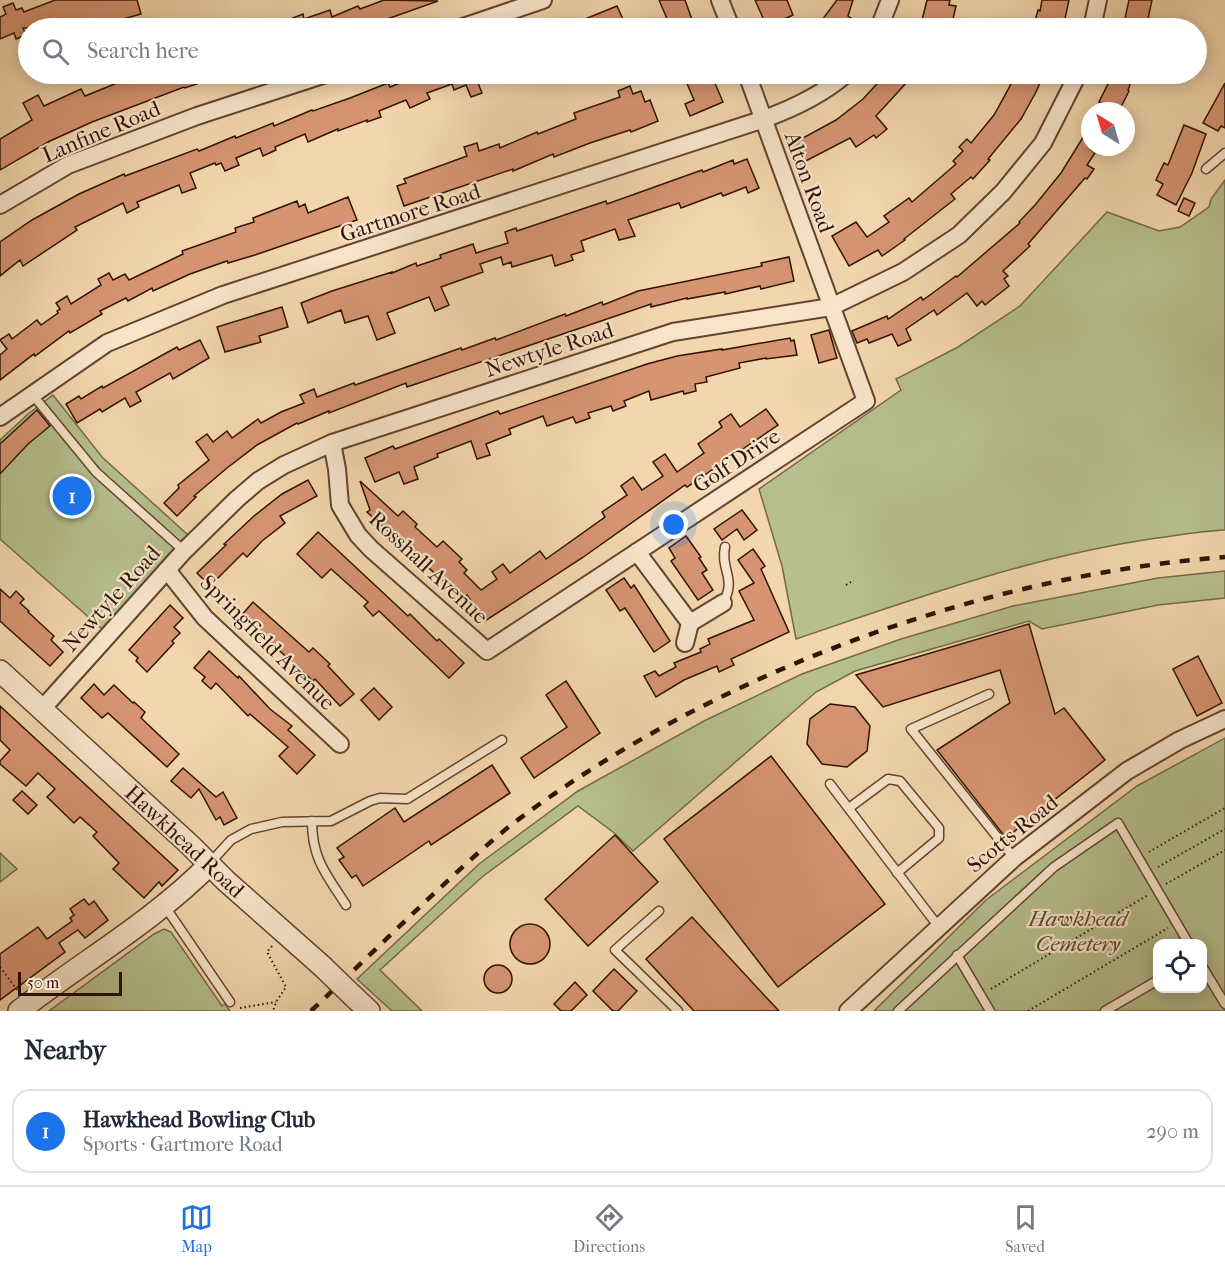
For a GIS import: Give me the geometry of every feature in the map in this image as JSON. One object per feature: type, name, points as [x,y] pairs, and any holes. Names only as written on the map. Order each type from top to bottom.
[{"type":"street","points":[[490,18],[543,0]]},
{"type":"street","points":[[720,0],[727,18]]},
{"type":"street","points":[[883,18],[891,0]]},
{"type":"street","points":[[1094,18],[1098,0]]},
{"type":"street","name":"Lanfine Road","points":[[0,205],[68,165],[197,116],[295,84]]},
{"type":"street","name":"Alton Road","points":[[751,84],[831,307]]},
{"type":"street","name":"Gartmore Road","points":[[0,417],[107,343],[223,295],[764,119],[813,98],[832,84]]},
{"type":"street","name":"Newtyle Road","points":[[42,709],[184,551],[258,481],[284,465],[332,443],[673,332],[831,307],[903,272],[959,235],[1003,192],[1043,143],[1073,84]]},
{"type":"street","name":"Golf Drive","points":[[487,651],[866,401],[831,307]]},
{"type":"street","name":"Rosshall Avenue","points":[[332,443],[340,505],[358,535],[487,651]]},
{"type":"street","points":[[637,552],[690,623]]},
{"type":"street","name":"Springfield Avenue","points":[[167,570],[205,618],[340,744]]},
{"type":"street","points":[[685,643],[690,623],[723,603]]},
{"type":"street","name":"Hawkhead Road","points":[[0,670],[369,1011]]},
{"type":"street","name":"Scotts Road","points":[[848,1011],[1014,858],[1127,771],[1180,740],[1225,719]]},
{"type":"street","points":[[24,1008],[163,905],[210,864]]},
{"type":"lane","points":[[1206,169],[1225,153]]},
{"type":"lane","points":[[32,394],[96,472],[184,551]]},
{"type":"lane","points":[[723,603],[730,580],[724,562],[725,547]]},
{"type":"lane","points":[[989,694],[911,729],[1014,858]]},
{"type":"lane","points":[[210,864],[224,846],[239,834],[251,829],[282,822],[331,821],[380,798],[407,800],[502,740]]},
{"type":"lane","points":[[849,808],[888,779],[900,781],[939,828],[939,838],[897,873]]},
{"type":"lane","points":[[830,784],[938,926]]},
{"type":"lane","points":[[312,821],[316,856],[345,905]]},
{"type":"lane","points":[[898,1011],[1054,867],[1118,823],[1186,939]]},
{"type":"lane","points":[[163,905],[230,1002]]},
{"type":"lane","points":[[658,911],[615,950],[678,1011]]},
{"type":"lane","points":[[957,955],[990,1011]]},
{"type":"lane","points":[[1207,973],[1225,1005]]},
{"type":"lane","points":[[1105,1011],[1153,983]]},
{"type":"path","points":[[846,585],[851,582]]},
{"type":"path","points":[[1139,858],[1225,808]]},
{"type":"path","points":[[1148,873],[1225,829]]},
{"type":"path","points":[[981,995],[1225,850]]},
{"type":"path","points":[[1028,1011],[1176,922]]},
{"type":"path","points":[[273,1011],[286,987],[267,952],[286,933]]},
{"type":"path","points":[[0,967],[24,1008]]},
{"type":"path","points":[[230,1002],[230,1010],[276,1002]]},
{"type":"green space","points":[[1225,180],[1225,530],[1110,546],[1019,567],[796,639],[782,566],[759,489],[901,390],[896,379],[958,347],[1020,306],[1107,212],[1159,231],[1180,227],[1209,207],[1211,199]]},
{"type":"green space","points":[[53,395],[102,457],[188,535],[102,629],[0,539],[0,440]]},
{"type":"green space","points":[[1225,571],[1225,598],[1158,605],[1042,629],[1029,621],[855,671],[816,692],[633,851],[613,832],[578,806],[482,877],[380,970],[422,1011],[392,1011],[357,979],[479,864],[578,791],[704,721],[802,674],[901,639],[1013,606],[1158,578]]},
{"type":"green space","name":"Hawkhead Cemetery","points":[[1225,738],[1225,1011],[874,1011],[986,900],[1137,786]]},
{"type":"green space","points":[[0,853],[17,869],[0,882]]},
{"type":"green space","points":[[164,929],[171,932],[222,1006],[225,1004],[230,1011],[49,1011],[154,934]]},
{"type":"building","points":[[55,0],[137,0],[141,14],[127,18],[18,18],[18,38],[16,39],[14,33],[0,39],[0,17],[6,14],[3,7],[13,3],[16,10],[22,8],[24,12]]},
{"type":"building","points":[[384,0],[438,1],[390,18],[307,18],[330,10],[332,17],[358,6],[360,9]]},
{"type":"building","points":[[659,0],[685,0],[691,18],[667,18]]},
{"type":"building","points":[[755,0],[787,0],[793,15],[786,18],[763,18]]},
{"type":"building","points":[[837,0],[853,0],[848,16],[851,18],[824,18]]},
{"type":"building","points":[[927,0],[950,0],[949,5],[956,6],[953,18],[922,18]]},
{"type":"building","points":[[1042,0],[1069,0],[1065,18],[1036,18],[1038,10],[1040,11]]},
{"type":"building","points":[[1129,0],[1152,0],[1148,18],[1125,18]]},
{"type":"building","points":[[617,6],[622,18],[588,18]]},
{"type":"building","points":[[1225,83],[1225,128],[1221,126],[1218,131],[1203,123]]},
{"type":"building","points":[[115,84],[197,84],[92,122],[50,141],[0,170],[0,139],[32,120],[23,103],[38,95],[44,106],[81,89],[85,96]]},
{"type":"building","points":[[385,84],[390,87],[397,84],[452,84],[427,93],[430,99],[410,108],[406,100],[379,111],[381,117],[338,131],[338,129],[308,142],[305,134],[275,147],[276,150],[263,156],[260,148],[236,158],[239,165],[225,171],[221,163],[216,165],[215,163],[190,173],[196,188],[182,193],[179,185],[137,202],[139,207],[127,213],[123,203],[75,227],[77,230],[23,266],[20,260],[0,276],[0,242],[32,220],[79,194],[124,174],[125,176],[197,149],[199,151],[273,123],[274,126]]},
{"type":"building","points":[[452,84],[478,84],[482,93],[471,97],[466,85],[454,90]]},
{"type":"building","points":[[687,84],[715,84],[723,102],[690,116],[685,104],[694,100]]},
{"type":"building","points":[[877,84],[905,84],[876,116],[887,129],[876,138],[874,135],[856,147],[850,138],[800,164],[790,145],[836,120],[863,99]]},
{"type":"building","points":[[1011,84],[1040,84],[1021,119],[988,159],[990,160],[973,179],[971,177],[951,194],[955,199],[882,256],[878,250],[849,266],[832,236],[856,222],[867,237],[889,222],[884,216],[909,198],[912,202],[956,164],[953,161],[963,151],[959,147],[967,139],[971,143],[994,115]]},
{"type":"building","points":[[1108,84],[1130,84],[1124,102],[1099,102]]},
{"type":"building","points":[[630,86],[633,94],[641,91],[645,102],[650,100],[658,121],[554,157],[553,154],[513,171],[513,169],[404,206],[397,186],[406,183],[404,179],[467,156],[464,147],[477,143],[479,151],[499,144],[500,148],[576,119],[574,113],[620,97],[618,91]]},
{"type":"building","points":[[1184,125],[1206,134],[1192,173],[1176,205],[1157,195],[1163,184],[1156,180],[1164,163],[1168,165]]},
{"type":"building","points":[[1081,141],[1081,156],[1093,156],[1087,165],[1094,169],[1028,244],[1030,246],[1003,271],[1008,276],[1004,279],[1009,286],[985,305],[982,301],[977,306],[967,293],[937,315],[934,310],[906,329],[911,340],[898,346],[892,334],[869,343],[867,339],[857,343],[852,331],[887,316],[888,319],[921,297],[923,300],[957,277],[1020,223],[1061,173]]},
{"type":"building","points":[[747,159],[759,188],[748,193],[746,187],[723,196],[721,193],[681,208],[679,203],[628,220],[635,236],[619,240],[615,229],[581,241],[584,251],[571,255],[573,260],[555,266],[552,255],[512,267],[511,262],[503,265],[501,257],[480,264],[483,272],[441,287],[449,305],[435,311],[429,297],[387,313],[395,333],[377,340],[368,316],[345,323],[341,310],[308,323],[301,303],[416,263],[417,266],[441,258],[440,255],[473,244],[476,253],[508,243],[505,232],[516,228],[517,231],[606,201],[607,204],[733,160],[734,164]]},
{"type":"building","points":[[348,197],[357,220],[255,255],[228,263],[227,261],[190,274],[153,291],[152,288],[128,301],[126,298],[100,311],[102,314],[70,333],[69,331],[0,380],[0,355],[7,349],[0,340],[9,334],[12,339],[37,320],[41,325],[58,313],[60,309],[56,303],[67,296],[71,304],[101,285],[98,279],[109,273],[113,280],[125,274],[129,280],[183,254],[182,251],[236,232],[235,228],[254,222],[253,218],[297,201],[299,207],[305,204],[308,213]]},
{"type":"building","points":[[1184,198],[1195,203],[1189,216],[1178,211]]},
{"type":"building","points":[[789,257],[794,281],[761,289],[760,286],[725,294],[725,292],[687,298],[651,307],[651,304],[407,387],[406,383],[297,423],[257,445],[227,468],[194,496],[196,497],[177,516],[164,503],[179,488],[178,485],[209,460],[196,442],[207,434],[213,442],[227,431],[232,438],[258,419],[261,423],[304,403],[300,395],[314,389],[317,397],[461,348],[462,350],[495,338],[496,340],[602,302],[603,305],[638,291],[762,266],[761,263]]},
{"type":"building","points":[[282,307],[288,327],[259,336],[261,342],[225,352],[217,327]]},
{"type":"building","points":[[829,330],[837,358],[819,363],[811,335]]},
{"type":"building","points":[[790,338],[791,341],[794,340],[797,355],[739,363],[740,368],[706,377],[707,382],[695,384],[696,391],[684,394],[683,391],[651,400],[649,391],[624,401],[626,406],[613,411],[611,406],[588,413],[590,418],[576,423],[573,417],[547,426],[543,416],[509,429],[511,434],[486,444],[490,455],[477,459],[471,441],[437,454],[438,457],[414,467],[418,479],[404,484],[399,472],[375,482],[365,458],[393,446],[395,449],[498,411],[500,414],[647,364],[677,356]]},
{"type":"building","points":[[200,340],[209,358],[173,379],[170,373],[136,392],[141,401],[130,407],[125,398],[77,423],[66,404],[79,396],[81,399],[102,386],[103,388],[177,347],[179,350]]},
{"type":"building","points":[[766,409],[778,425],[687,487],[685,485],[582,558],[485,621],[467,595],[463,599],[367,512],[370,510],[360,481],[398,516],[403,511],[417,524],[415,527],[437,547],[443,541],[462,559],[459,562],[467,570],[464,573],[481,590],[497,579],[492,572],[503,564],[510,573],[540,551],[546,559],[605,517],[602,512],[627,495],[621,486],[633,477],[642,490],[663,476],[653,462],[665,454],[677,472],[704,453],[698,444],[722,427],[719,422],[731,414],[740,427]]},
{"type":"building","points":[[37,410],[50,426],[28,444],[0,474],[0,444]]},
{"type":"building","points":[[308,480],[317,496],[280,516],[285,523],[262,541],[247,557],[243,553],[210,586],[197,573],[254,516],[282,494]]},
{"type":"building","points":[[742,510],[757,530],[744,540],[737,529],[722,540],[714,529]]},
{"type":"building","points":[[318,532],[408,616],[410,614],[437,641],[439,639],[464,663],[449,678],[379,611],[373,616],[364,606],[368,602],[331,569],[322,578],[297,554]]},
{"type":"building","points":[[686,536],[701,557],[699,558],[707,570],[702,573],[713,590],[698,600],[671,561],[675,558],[669,548]]},
{"type":"building","points":[[753,549],[765,566],[761,569],[789,632],[731,659],[734,665],[719,672],[717,666],[684,680],[656,697],[644,676],[655,671],[659,676],[676,667],[674,663],[701,652],[700,649],[710,644],[708,639],[754,620],[739,591],[754,583],[738,560]]},
{"type":"building","points":[[624,578],[631,588],[634,585],[670,641],[654,652],[625,608],[620,611],[606,590]]},
{"type":"building","points":[[0,589],[10,598],[16,591],[24,599],[20,603],[54,636],[51,640],[63,652],[50,666],[0,621]]},
{"type":"building","points":[[253,602],[309,652],[313,648],[330,664],[328,666],[354,694],[340,706],[315,679],[313,681],[241,616]]},
{"type":"building","points":[[170,605],[183,618],[174,627],[180,633],[172,641],[174,643],[147,672],[136,661],[138,658],[129,650]]},
{"type":"building","points":[[1029,624],[1055,714],[1064,708],[1105,760],[1006,838],[937,750],[1010,703],[1000,670],[883,707],[856,675]]},
{"type":"building","points":[[209,651],[238,678],[239,676],[270,709],[292,726],[288,730],[315,755],[297,774],[279,756],[288,747],[250,714],[248,716],[216,683],[211,689],[202,681],[205,677],[194,668]]},
{"type":"building","points":[[1198,656],[1222,703],[1197,716],[1173,669]]},
{"type":"building","points":[[566,681],[600,733],[534,778],[521,758],[567,727],[546,695]]},
{"type":"building","points":[[94,684],[104,695],[114,685],[145,712],[141,718],[179,754],[167,767],[108,713],[102,718],[81,698]]},
{"type":"building","points":[[374,688],[392,707],[379,720],[361,700]]},
{"type":"building","points":[[830,704],[855,707],[870,726],[867,751],[847,767],[822,764],[807,744],[810,719]]},
{"type":"building","points":[[0,706],[178,870],[162,886],[159,882],[144,898],[113,869],[119,863],[93,836],[97,832],[80,817],[74,823],[47,797],[55,789],[38,773],[26,786],[0,764],[10,750],[0,740]]},
{"type":"building","points":[[771,756],[885,904],[778,987],[664,839]]},
{"type":"building","points":[[492,765],[510,793],[431,845],[429,841],[363,886],[356,875],[352,878],[339,860],[344,857],[337,848],[395,808],[404,822]]},
{"type":"building","points":[[183,768],[216,797],[223,792],[237,818],[224,825],[220,817],[216,820],[199,789],[191,798],[171,781]]},
{"type":"building","points":[[22,791],[37,805],[28,814],[13,800]]},
{"type":"building","points":[[615,835],[658,882],[588,946],[545,899]]},
{"type":"building","points":[[84,899],[89,905],[94,901],[108,920],[85,938],[78,930],[59,943],[65,952],[0,1000],[0,954],[38,927],[47,939],[72,921],[70,918],[74,915],[70,909]]},
{"type":"building","points":[[692,917],[779,1011],[694,1011],[646,959]]},
{"type":"building","points":[[530,924],[538,925],[544,930],[549,936],[549,952],[544,958],[538,963],[530,964],[522,963],[516,958],[511,952],[510,944],[511,936],[516,930],[522,925]]},
{"type":"building","points":[[498,965],[508,969],[512,979],[508,989],[498,993],[488,989],[484,979],[488,969]]},
{"type":"building","points":[[614,969],[637,991],[618,1011],[613,1011],[593,991]]},
{"type":"building","points":[[575,982],[587,995],[571,1011],[561,1011],[554,1004]]},
{"type":"railway","points":[[311,1011],[458,871],[515,822],[592,769],[674,721],[761,678],[852,641],[944,610],[1038,586],[1132,568],[1225,557]]},
{"type":"place","name":"Hawkhead Bowling Club","points":[[72,496]]}]
